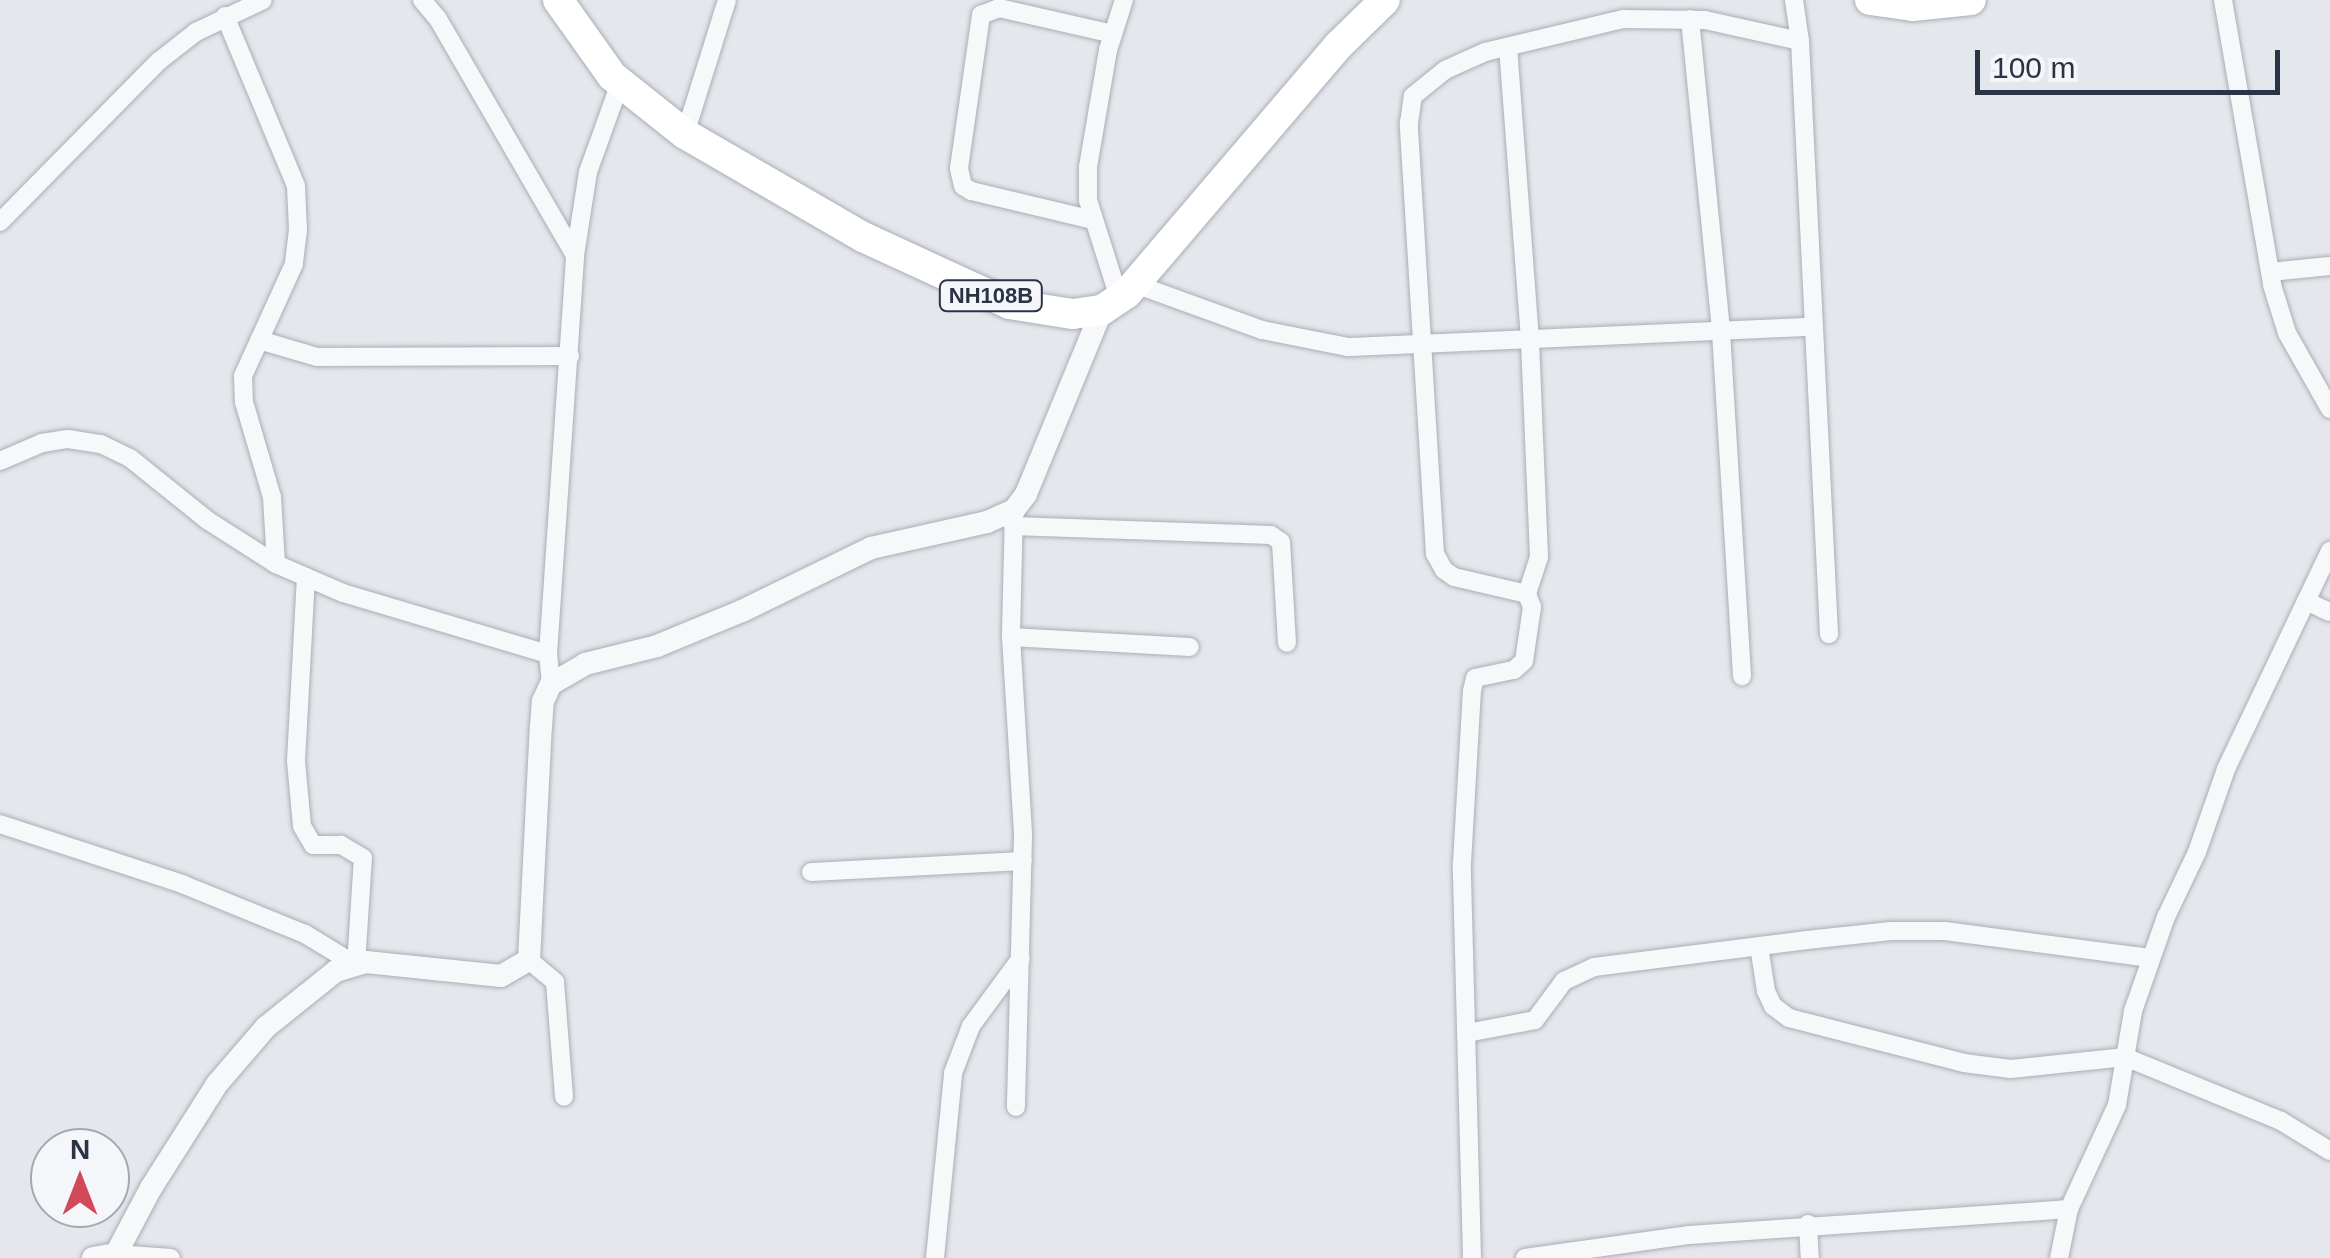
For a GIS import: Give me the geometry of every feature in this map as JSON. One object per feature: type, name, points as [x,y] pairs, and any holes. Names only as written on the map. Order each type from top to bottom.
[{"type":"highway","name":"NH108B","points":[[558,0],[589,48],[620,83],[685,134],[863,236],[1009,304],[1073,314],[1118,297]]},
{"type":"highway","points":[[1118,297],[1339,45],[1384,0]]},
{"type":"highway","points":[[1870,0],[1913,6],[1971,0]]},
{"type":"street","points":[[0,222],[160,61],[226,16],[264,0]]},
{"type":"street","points":[[422,0],[438,18],[575,254]]},
{"type":"street","points":[[685,134],[727,0]]},
{"type":"street","points":[[1016,1108],[1023,861],[1022,768],[1010,636],[1014,518],[1118,297],[1093,220],[1088,167],[1124,0]]},
{"type":"street","points":[[1794,0],[1800,40],[1828,634]]},
{"type":"street","points":[[2224,0],[2270,272],[2286,333],[2325,386],[2330,409]]},
{"type":"street","points":[[1093,220],[971,191],[963,186],[959,168],[980,14],[999,8],[1114,34]]},
{"type":"street","points":[[226,16],[296,186],[298,230],[294,264],[243,376],[244,402],[272,496],[276,564]]},
{"type":"street","points":[[1526,594],[1454,577],[1444,570],[1435,554],[1409,123],[1413,96],[1445,70],[1508,47],[1624,19],[1690,19],[1800,40]]},
{"type":"street","points":[[1690,19],[1722,332],[1742,676]]},
{"type":"street","points":[[1472,1258],[1462,823],[1472,691],[1475,678],[1514,670],[1524,661],[1532,608],[1526,594],[1539,556],[1530,342],[1508,47]]},
{"type":"street","points":[[530,960],[542,714],[551,684],[548,654],[575,254],[588,172],[620,83]]},
{"type":"street","points":[[2270,272],[2330,266]]},
{"type":"street","points":[[1118,297],[1310,342],[1422,348],[1814,327]]},
{"type":"street","points":[[259,340],[289,346],[307,356],[570,356]]},
{"type":"street","points":[[0,461],[42,443],[68,438],[102,444],[130,458],[208,520],[276,564],[343,593],[548,654]]},
{"type":"street","points":[[551,684],[585,664],[657,646],[742,611],[872,548],[1014,518],[1272,535],[1281,542],[1288,644]]},
{"type":"street","points":[[2059,1258],[2069,1208],[2117,1105],[2133,1010],[2150,958],[2196,852],[2226,769],[2330,551]]},
{"type":"street","points":[[306,577],[296,761],[302,826],[313,845],[342,845],[363,858],[356,965]]},
{"type":"street","points":[[2306,601],[2330,612]]},
{"type":"street","points":[[1010,636],[1190,648]]},
{"type":"street","points":[[0,824],[182,884],[305,934],[356,965]]},
{"type":"street","points":[[811,872],[1023,861]]},
{"type":"street","points":[[1467,1032],[1535,1020],[1564,981],[1578,972],[1891,931],[1945,931],[2150,958]]},
{"type":"street","points":[[1760,946],[1766,991],[1774,1006],[1789,1018],[1964,1064],[2011,1069],[2126,1057],[2281,1121],[2330,1151]]},
{"type":"street","points":[[934,1258],[952,1073],[971,1026],[1022,958]]},
{"type":"street","points":[[171,1258],[121,1256],[151,1188],[217,1084],[303,993],[336,970],[356,965],[501,976],[530,960]]},
{"type":"street","points":[[530,960],[555,982],[564,1097]]},
{"type":"street","points":[[1525,1258],[1808,1224],[2069,1208]]},
{"type":"street","points":[[1808,1224],[1810,1258]]}]
